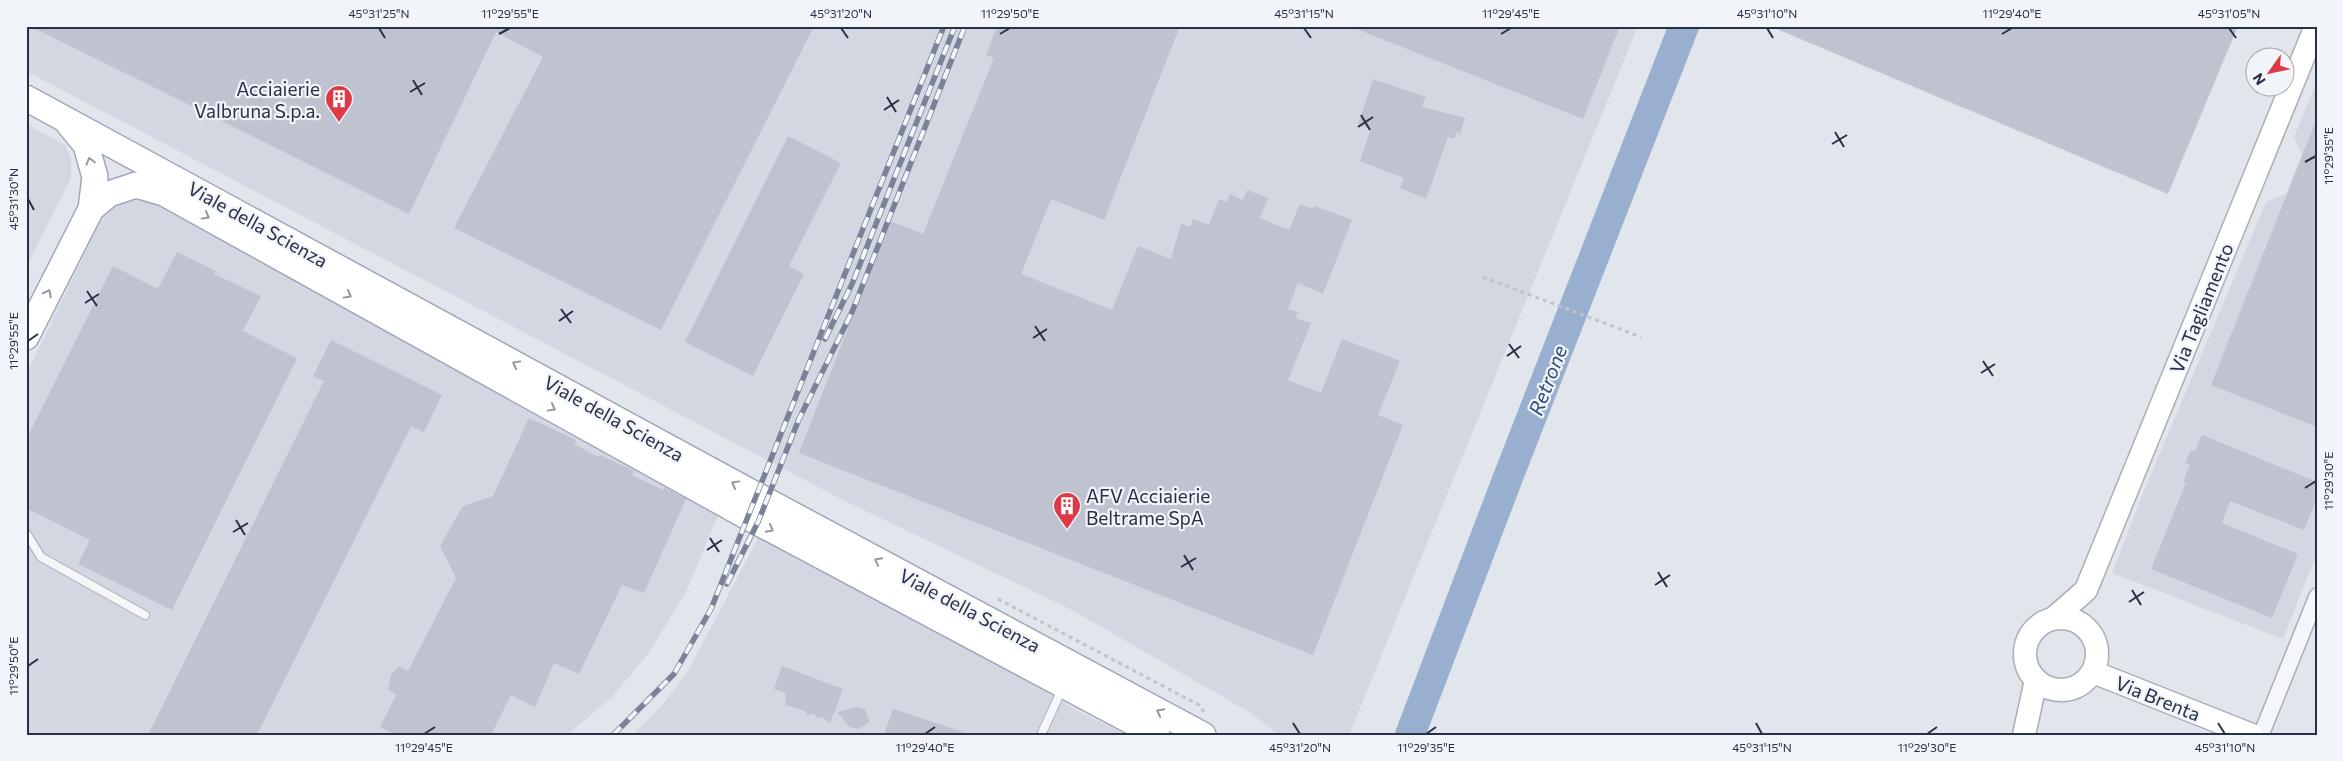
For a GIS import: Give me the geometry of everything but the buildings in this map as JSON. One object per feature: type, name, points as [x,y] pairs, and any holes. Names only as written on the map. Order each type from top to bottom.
[{"type":"main road","name":"Viale della Scienza","points":[[26,98],[767,501],[1203,735]]},
{"type":"main road","points":[[26,337],[91,209],[95,177],[86,145],[63,117]]},
{"type":"main road","name":"Viale della Scienza","points":[[91,209],[109,194],[136,185],[164,192],[740,512],[1158,735]]},
{"type":"street","name":"Via Tagliamento","points":[[2036,680],[2026,664],[2025,651],[2028,639],[2042,622],[2054,618],[2086,590],[2316,26]]},
{"type":"street","points":[[2025,735],[2036,680],[2056,690],[2074,688],[2084,682],[2093,672],[2097,660],[2097,647],[2086,590]]},
{"type":"street","points":[[2262,735],[2317,596]]},
{"type":"street","points":[[2054,618],[2074,620],[2084,626],[2092,635],[2097,647]]},
{"type":"street","name":"Via Brenta","points":[[2093,672],[2252,735]]},
{"type":"street","points":[[2025,735],[2056,690]]},
{"type":"lane","points":[[26,532],[41,558],[145,615]]},
{"type":"lane","points":[[1041,735],[1064,685]]},
{"type":"path","points":[[1483,277],[1640,337]]},
{"type":"shaded area","points":[[26,26],[1638,26],[1349,735],[1278,735],[1251,713],[1072,610],[845,501],[26,71]]},
{"type":"shaded area","points":[[2317,81],[2317,553],[2283,639],[2112,573],[2144,491],[2266,202],[2286,194],[2302,155],[2294,137]]},
{"type":"shaded area","points":[[26,124],[65,145],[71,159],[71,178],[26,267]]},
{"type":"shaded area","points":[[149,199],[719,513],[686,592],[648,654],[611,698],[567,735],[32,735],[26,733],[26,375],[100,222],[112,209],[127,201]]},
{"type":"shaded area","points":[[762,531],[1084,714],[1126,735],[633,735],[664,703],[687,673]]},
{"type":"waterway","name":"Retrone","points":[[1410,735],[1684,26]]},
{"type":"railway","points":[[613,735],[674,674],[711,609],[944,26]]},
{"type":"railway","points":[[825,339],[852,284],[955,26]]},
{"type":"railway","points":[[727,584],[758,522],[799,419],[852,312],[965,26]]},
{"type":"place","name":"Acciaierie Valbruna S.p.a.","points":[[339,123]]},
{"type":"place","name":"AFV Acciaierie Beltrame SpA","points":[[1067,530]]}]
